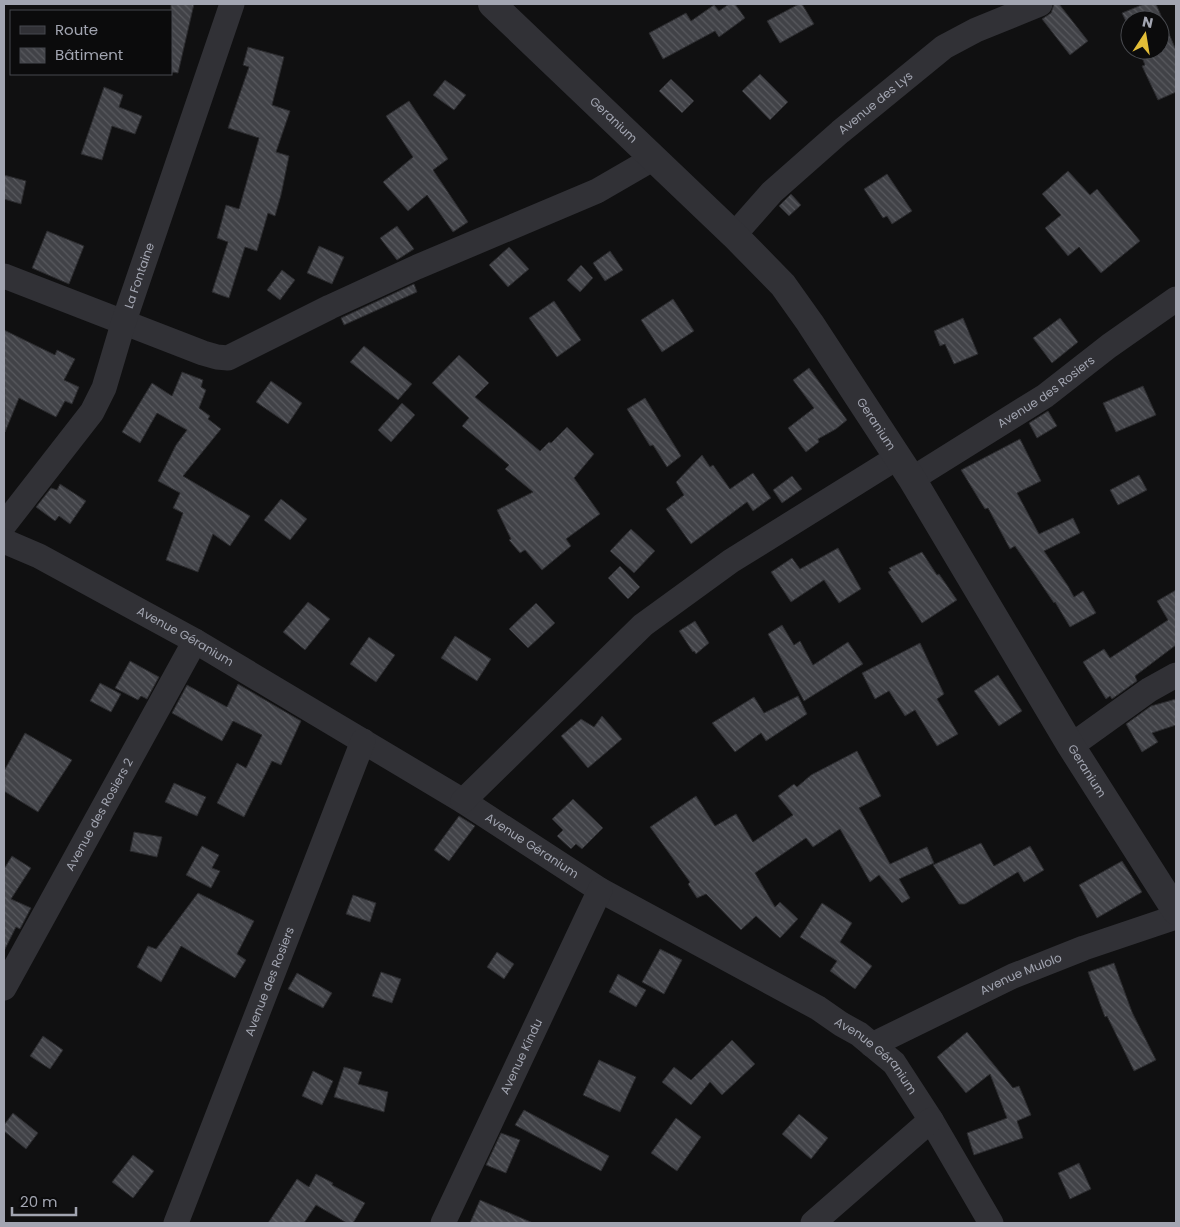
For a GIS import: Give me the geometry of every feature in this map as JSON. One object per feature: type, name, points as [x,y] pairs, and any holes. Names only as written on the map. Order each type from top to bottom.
[{"type":"street","name":"La Fontaine","points":[[4,525],[92,412],[104,388],[123,324],[232,4]]},
{"type":"street","name":"Geranium","points":[[492,4],[734,235],[783,285],[905,468],[1071,746],[1176,912]]},
{"type":"street","name":"Avenue des Lys","points":[[734,235],[772,192],[826,144],[944,46],[976,30],[1040,4]]},
{"type":"street","points":[[4,276],[123,324],[203,353],[228,358],[330,307],[417,267],[597,190],[654,158]]},
{"type":"street","name":"Avenue des Rosiers","points":[[463,801],[643,625],[731,561],[1044,396],[1109,346],[1176,299]]},
{"type":"street","name":"Avenue Géranium","points":[[4,541],[39,556],[195,641],[463,801],[600,890],[818,1008],[859,1034],[894,1063],[931,1120],[990,1223]]},
{"type":"street","name":"Avenue des Rosiers 2","points":[[4,988],[195,641]]},
{"type":"street","points":[[1071,746],[1149,690],[1176,675]]},
{"type":"street","name":"Avenue des Rosiers","points":[[176,1223],[363,741]]},
{"type":"street","name":"Avenue Kindu","points":[[443,1223],[600,890]]},
{"type":"street","name":"Avenue Mulolo","points":[[872,1045],[1013,976],[1084,948],[1176,917]]},
{"type":"street","points":[[813,1223],[931,1120]]},
{"type":"building","points":[[171,4],[194,4],[178,73],[172,72]]},
{"type":"building","points":[[729,4],[735,4],[745,18],[719,37],[715,31],[663,59],[649,33],[686,13],[691,21],[714,5],[719,11]]},
{"type":"building","points":[[802,4],[814,24],[780,43],[767,21]]},
{"type":"building","points":[[1054,4],[1059,4],[1088,41],[1070,55],[1042,19],[1051,13]]},
{"type":"building","points":[[1144,4],[1156,4],[1159,10],[1129,10]]},
{"type":"building","points":[[1170,36],[1176,50],[1176,92],[1158,100],[1142,66],[1145,65],[1143,60],[1170,60]]},
{"type":"building","points":[[248,47],[284,57],[272,105],[290,111],[276,152],[289,156],[275,216],[268,213],[257,251],[245,247],[229,298],[212,292],[228,242],[217,238],[226,205],[239,209],[259,138],[228,128],[249,67],[243,65]]},
{"type":"building","points":[[760,74],[788,102],[770,120],[742,91]]},
{"type":"building","points":[[671,79],[694,101],[682,113],[659,91]]},
{"type":"building","points":[[445,80],[466,95],[454,110],[433,95]]},
{"type":"building","points":[[104,87],[123,95],[119,107],[142,116],[135,134],[112,126],[102,160],[81,154]]},
{"type":"building","points":[[409,101],[448,159],[433,170],[468,222],[453,232],[427,195],[408,211],[383,182],[413,157],[386,116]]},
{"type":"building","points":[[1068,171],[1090,195],[1097,189],[1140,241],[1101,273],[1079,247],[1068,256],[1045,228],[1061,215],[1042,194]]},
{"type":"building","points":[[887,174],[912,211],[892,224],[887,216],[883,218],[864,189]]},
{"type":"building","points":[[4,175],[26,181],[21,204],[4,199]]},
{"type":"building","points":[[791,194],[801,205],[789,216],[779,206]]},
{"type":"building","points":[[397,226],[414,249],[397,260],[380,238]]},
{"type":"building","points":[[47,231],[84,246],[69,284],[32,268]]},
{"type":"building","points":[[319,246],[344,257],[332,284],[307,273]]},
{"type":"building","points":[[509,247],[529,269],[508,287],[489,265]]},
{"type":"building","points":[[610,251],[623,270],[605,281],[593,263]]},
{"type":"building","points":[[581,265],[593,278],[580,292],[567,280]]},
{"type":"building","points":[[282,270],[295,280],[280,300],[267,290]]},
{"type":"building","points":[[414,284],[417,292],[344,325],[341,318]]},
{"type":"building","points":[[673,299],[694,331],[662,352],[641,320]]},
{"type":"building","points":[[554,301],[581,340],[557,357],[529,318]]},
{"type":"building","points":[[963,318],[978,354],[954,364],[945,344],[940,346],[934,331]]},
{"type":"building","points":[[1060,318],[1078,342],[1052,363],[1033,338]]},
{"type":"building","points":[[4,330],[55,355],[57,350],[75,359],[64,380],[79,387],[72,404],[65,401],[56,417],[19,398],[5,432]]},
{"type":"building","points":[[364,346],[412,384],[398,400],[350,362]]},
{"type":"building","points":[[459,355],[489,383],[475,397],[540,451],[567,427],[594,454],[574,478],[600,514],[566,539],[571,546],[542,570],[525,550],[520,553],[509,540],[511,539],[497,510],[533,492],[505,469],[509,465],[462,426],[469,418],[432,383]]},
{"type":"building","points":[[809,368],[847,420],[818,439],[819,442],[806,452],[788,428],[814,408],[793,380]]},
{"type":"building","points":[[182,372],[203,380],[201,387],[206,390],[199,408],[210,416],[208,419],[221,429],[183,476],[250,516],[230,546],[213,534],[198,572],[166,560],[183,513],[173,508],[180,493],[158,481],[176,445],[187,430],[157,413],[140,443],[122,432],[152,383],[172,396]]},
{"type":"building","points":[[271,381],[302,403],[288,424],[256,402]]},
{"type":"building","points":[[1143,386],[1156,415],[1116,432],[1103,403]]},
{"type":"building","points":[[645,398],[681,456],[667,467],[653,445],[650,446],[627,409]]},
{"type":"building","points":[[402,403],[415,415],[391,442],[378,430]]},
{"type":"building","points":[[1048,411],[1057,426],[1037,438],[1029,423]]},
{"type":"building","points":[[1020,439],[1041,481],[1017,493],[1039,534],[1073,518],[1080,533],[1044,551],[1074,597],[1083,591],[1096,613],[1070,627],[1055,602],[1015,546],[1010,549],[988,508],[985,509],[961,470]]},
{"type":"building","points":[[702,455],[710,467],[713,465],[730,489],[753,473],[771,498],[753,511],[747,502],[691,544],[666,509],[684,495],[676,482]]},
{"type":"building","points":[[1139,475],[1147,490],[1118,505],[1110,490]]},
{"type":"building","points":[[792,476],[802,489],[782,503],[773,490]]},
{"type":"building","points":[[60,484],[86,501],[70,524],[59,516],[55,521],[36,507],[51,488],[57,490]]},
{"type":"building","points":[[281,499],[307,519],[290,540],[264,520]]},
{"type":"building","points":[[631,529],[655,551],[634,573],[610,551]]},
{"type":"building","points":[[838,548],[861,589],[839,603],[824,580],[791,602],[771,572],[792,558],[800,569]]},
{"type":"building","points":[[922,552],[957,600],[922,623],[888,572],[891,570],[889,568]]},
{"type":"building","points":[[620,566],[640,587],[628,599],[608,578]]},
{"type":"building","points":[[1176,590],[1176,645],[1135,676],[1137,681],[1112,699],[1110,696],[1106,699],[1083,662],[1104,649],[1110,658],[1168,620],[1157,601]]},
{"type":"building","points":[[308,602],[330,619],[305,650],[283,632]]},
{"type":"building","points":[[536,603],[555,623],[528,648],[509,629]]},
{"type":"building","points":[[695,621],[709,643],[696,654],[679,631]]},
{"type":"building","points":[[782,625],[794,645],[800,641],[813,665],[848,642],[863,664],[804,701],[768,634]]},
{"type":"building","points":[[455,636],[491,659],[477,681],[441,658]]},
{"type":"building","points":[[369,637],[395,655],[376,682],[350,664]]},
{"type":"building","points":[[920,643],[944,694],[937,699],[958,734],[937,746],[915,710],[905,716],[889,691],[875,699],[862,673]]},
{"type":"building","points":[[130,661],[159,677],[147,699],[141,696],[138,700],[115,688]]},
{"type":"building","points":[[998,675],[1022,711],[999,726],[974,691]]},
{"type":"building","points":[[100,683],[121,694],[111,712],[90,701]]},
{"type":"building","points":[[238,684],[301,721],[281,765],[272,761],[244,817],[217,803],[237,763],[246,768],[262,735],[233,721],[222,741],[172,713],[187,685],[227,707]]},
{"type":"building","points":[[798,696],[807,714],[766,741],[761,733],[735,752],[712,723],[754,697],[764,713]]},
{"type":"building","points":[[1176,699],[1176,725],[1152,733],[1158,742],[1142,752],[1126,724],[1151,706]]},
{"type":"building","points":[[602,716],[622,739],[588,768],[561,736],[581,719],[594,727]]},
{"type":"building","points":[[25,733],[72,760],[38,812],[4,791],[4,771]]},
{"type":"building","points":[[857,751],[881,796],[859,808],[890,864],[927,847],[934,863],[899,879],[910,898],[902,903],[879,875],[870,882],[840,829],[813,847],[806,838],[755,873],[775,907],[780,902],[798,919],[780,938],[756,916],[741,930],[706,894],[697,898],[688,884],[690,882],[650,827],[696,796],[715,826],[736,814],[753,842],[793,815],[778,796],[794,784],[797,787],[811,775]]},
{"type":"building","points":[[174,783],[206,797],[197,816],[165,802]]},
{"type":"building","points":[[573,799],[603,828],[582,849],[576,844],[571,849],[557,836],[563,830],[552,819]]},
{"type":"building","points":[[459,816],[475,826],[449,861],[434,850]]},
{"type":"building","points":[[134,832],[162,837],[157,857],[130,851]]},
{"type":"building","points":[[981,843],[994,866],[1030,846],[1044,870],[1024,882],[1018,872],[965,904],[959,904],[933,865]]},
{"type":"building","points":[[202,846],[219,855],[212,868],[220,871],[211,888],[186,875]]},
{"type":"building","points":[[12,856],[31,868],[11,899],[31,908],[20,929],[16,927],[4,951],[4,869]]},
{"type":"building","points":[[1122,861],[1142,892],[1097,918],[1079,885]]},
{"type":"building","points":[[198,893],[254,921],[237,954],[246,960],[235,978],[181,946],[161,982],[137,967],[148,946],[156,949]]},
{"type":"building","points":[[353,895],[376,903],[370,922],[346,914]]},
{"type":"building","points":[[822,903],[852,923],[840,942],[872,966],[855,989],[830,971],[837,961],[800,937]]},
{"type":"building","points":[[660,949],[682,960],[664,994],[642,982]]},
{"type":"building","points":[[497,952],[514,964],[504,979],[487,967]]},
{"type":"building","points":[[1114,963],[1132,1012],[1156,1060],[1134,1071],[1107,1016],[1105,1017],[1088,972]]},
{"type":"building","points":[[381,972],[401,979],[392,1003],[372,996]]},
{"type":"building","points":[[297,973],[332,993],[323,1008],[288,989]]},
{"type":"building","points":[[618,974],[646,990],[636,1007],[609,992]]},
{"type":"building","points":[[967,1032],[1013,1088],[1019,1086],[1031,1115],[1017,1121],[1023,1138],[974,1155],[967,1133],[1007,1118],[990,1074],[966,1093],[937,1057]]},
{"type":"building","points":[[43,1036],[63,1050],[50,1069],[30,1056]]},
{"type":"building","points":[[732,1040],[755,1064],[722,1095],[710,1082],[691,1105],[662,1082],[674,1067],[691,1080]]},
{"type":"building","points":[[599,1060],[636,1077],[620,1112],[583,1095]]},
{"type":"building","points":[[344,1067],[362,1072],[358,1084],[388,1092],[384,1112],[334,1097]]},
{"type":"building","points":[[313,1071],[333,1081],[322,1105],[302,1096]]},
{"type":"building","points":[[524,1110],[609,1156],[601,1171],[515,1125]]},
{"type":"building","points":[[13,1113],[38,1133],[26,1149],[4,1131],[4,1125]]},
{"type":"building","points":[[799,1114],[828,1138],[811,1159],[782,1134]]},
{"type":"building","points":[[676,1118],[701,1137],[677,1171],[651,1153]]},
{"type":"building","points":[[501,1133],[520,1140],[506,1173],[486,1165]]},
{"type":"building","points":[[133,1155],[154,1171],[133,1198],[112,1182]]},
{"type":"building","points":[[1079,1163],[1091,1189],[1070,1199],[1058,1173]]},
{"type":"building","points":[[316,1174],[365,1203],[353,1223],[347,1223],[316,1205],[304,1223],[268,1223],[297,1179],[309,1187]]},
{"type":"building","points":[[480,1200],[533,1223],[470,1223]]}]
